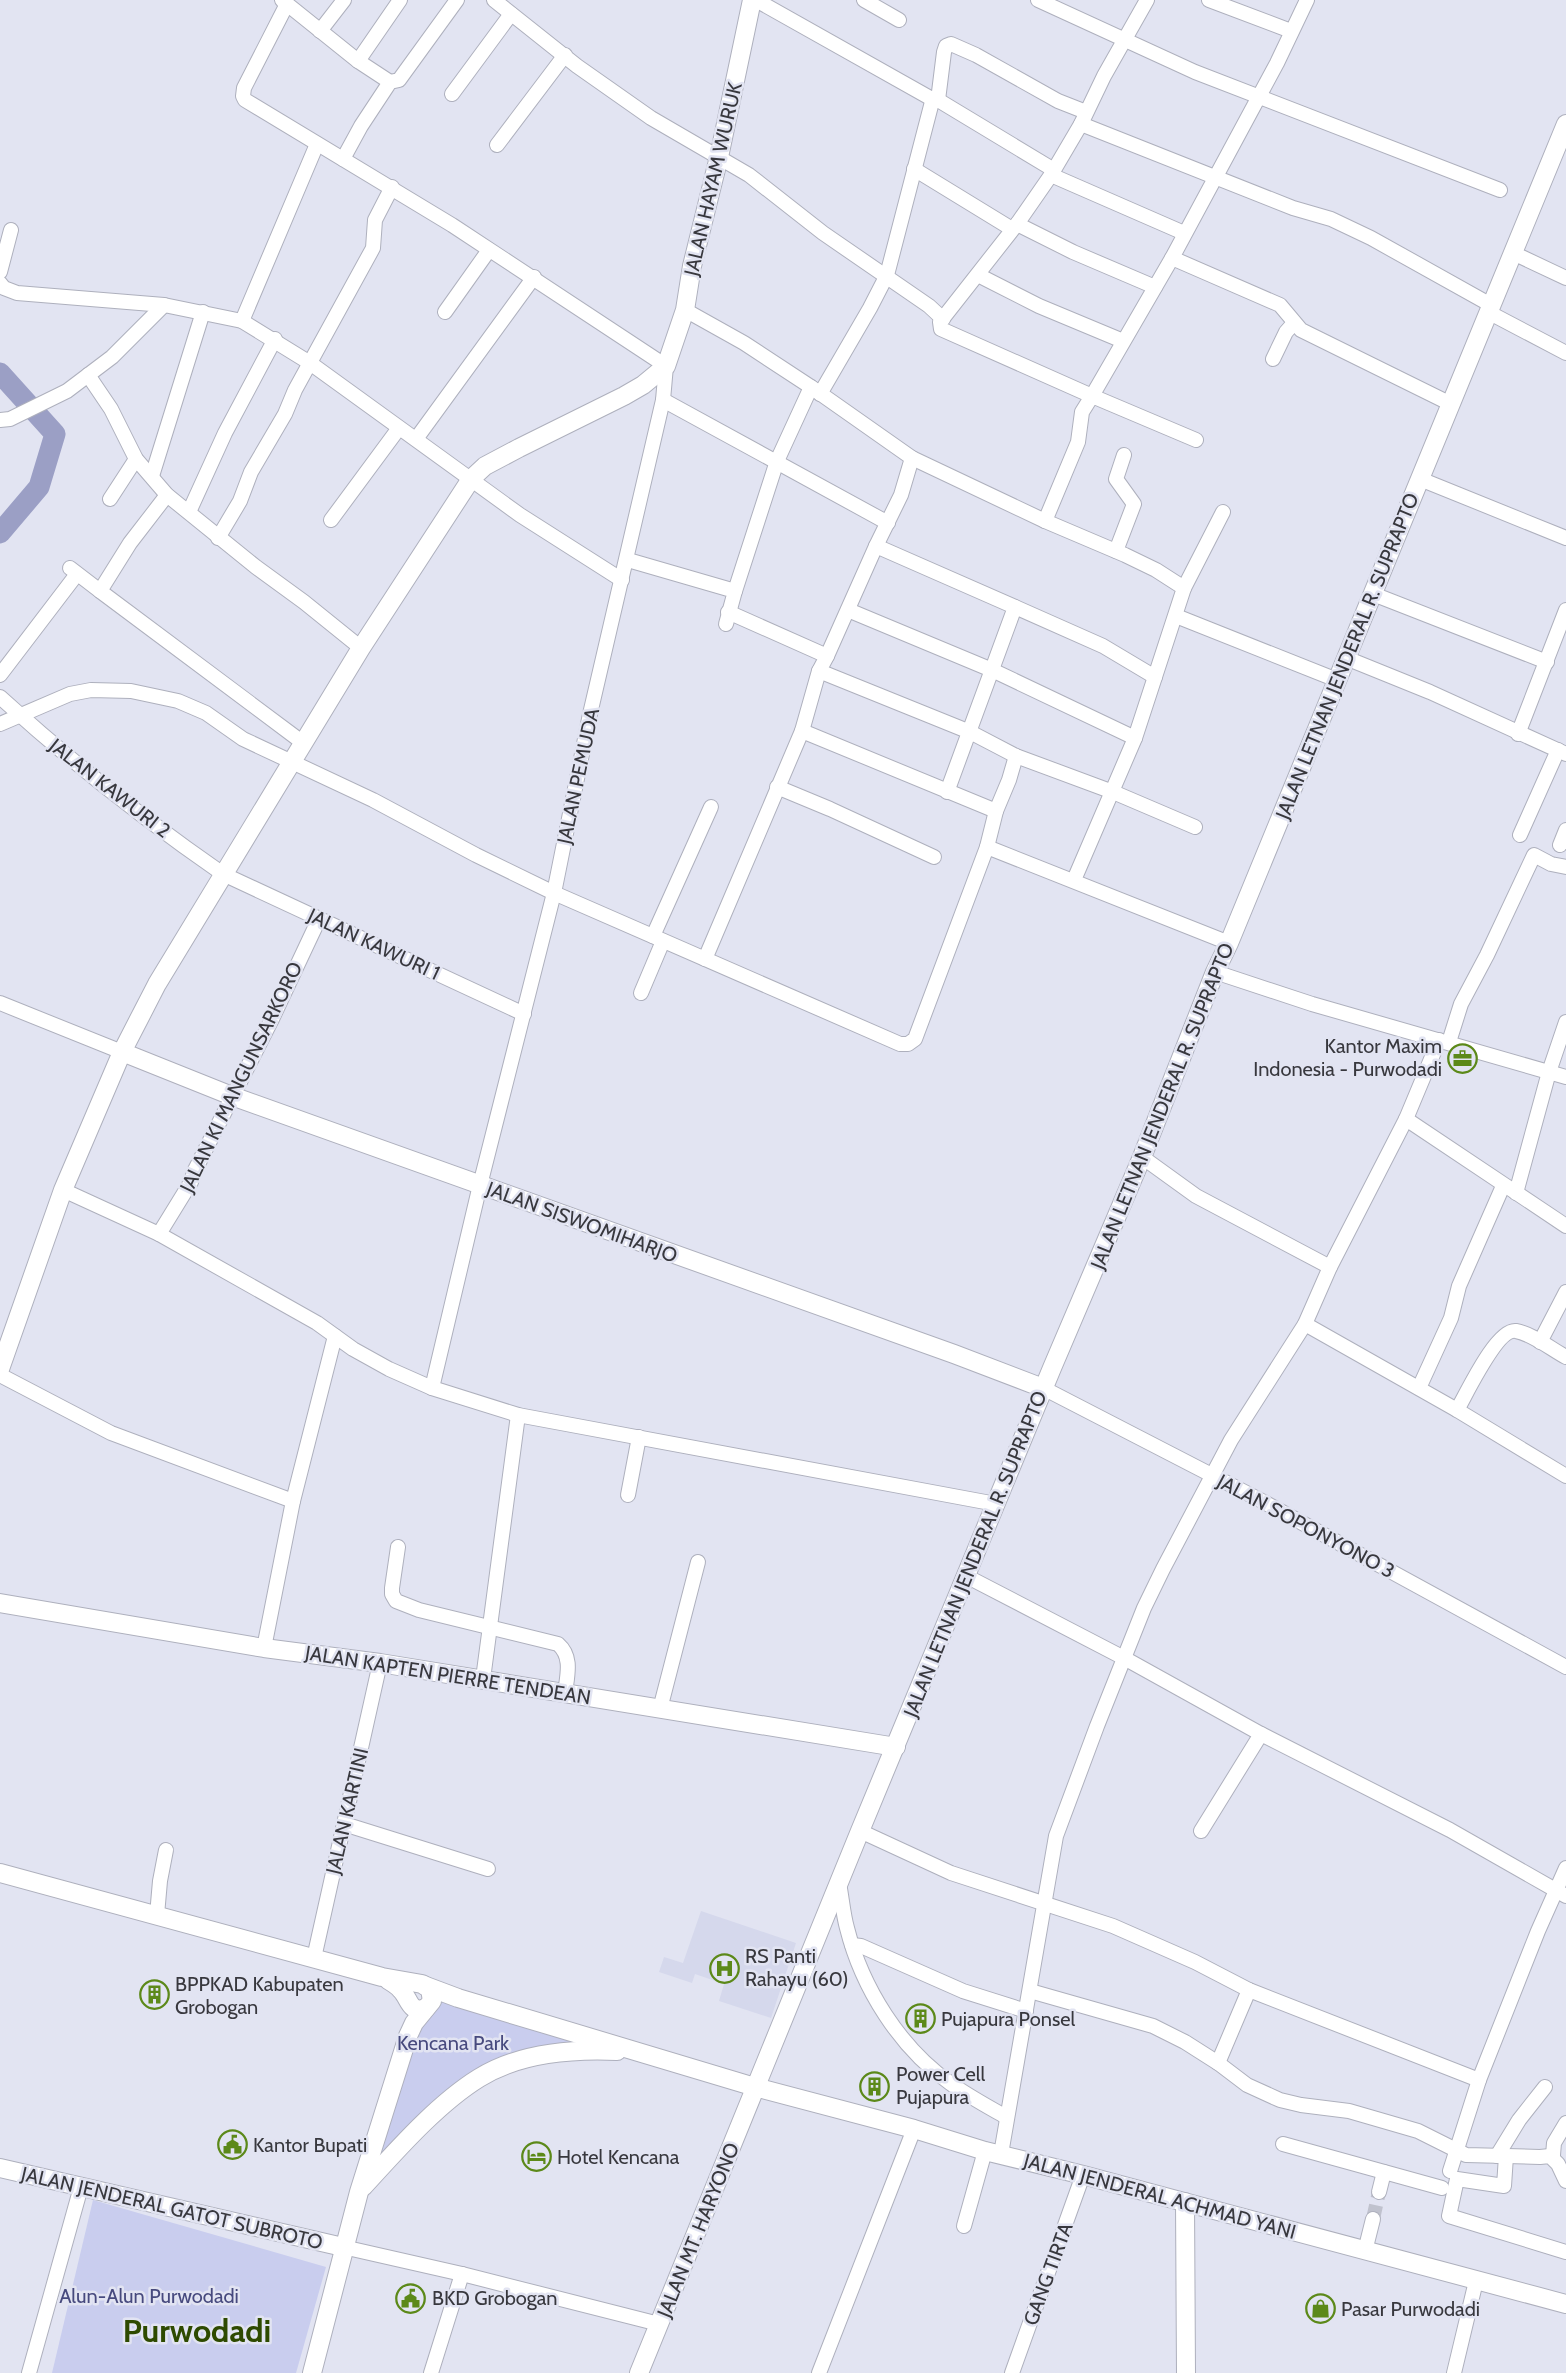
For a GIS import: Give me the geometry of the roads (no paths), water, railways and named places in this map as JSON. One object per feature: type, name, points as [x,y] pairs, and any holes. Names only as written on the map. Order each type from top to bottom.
[{"type":"main road","name":"JALAN HAYAM WURUK","points":[[668,361],[685,310],[692,266],[754,0]]},
{"type":"main road","name":"JALAN LETNAN JENDERAL R. SUPRAPTO","points":[[755,2087],[1142,1157],[1215,972],[1229,943],[1566,124]]},
{"type":"main road","points":[[0,1369],[63,1190],[122,1052],[156,984],[302,742],[471,479],[485,466],[510,452],[643,385],[668,361]]},
{"type":"main road","name":"JALAN SISWOMIHARJO","points":[[122,1052],[232,1096],[1044,1388]]},
{"type":"main road","name":"JALAN KAPTEN PIERRE TENDEAN","points":[[0,1603],[264,1648],[483,1679],[896,1747]]},
{"type":"main road","points":[[0,1873],[382,1977],[424,1985],[458,1998],[646,2053]]},
{"type":"main road","points":[[382,1977],[403,1991],[414,2009],[428,2007]]},
{"type":"main road","points":[[408,2036],[410,2021],[407,2000],[411,1987],[424,1985]]},
{"type":"main road","points":[[424,1985],[433,1997],[428,2007]]},
{"type":"main road","points":[[312,2373],[358,2192],[408,2036],[414,2022],[428,2007],[438,2001],[458,1998]]},
{"type":"main road","points":[[358,2192],[404,2142],[480,2078],[516,2062],[562,2052],[598,2050],[646,2053]]},
{"type":"main road","name":"JALAN JENDERAL ACHMAD YANI","points":[[646,2053],[755,2087],[914,2128],[993,2153],[1566,2304]]},
{"type":"main road","name":"JALAN MT. HARYONO","points":[[639,2373],[755,2087]]},
{"type":"main road","name":"JALAN JENDERAL GATOT SUBROTO","points":[[0,2168],[343,2247]]},
{"type":"main road","points":[[1185,2202],[1186,2373]]},
{"type":"street","points":[[320,31],[344,0]]},
{"type":"street","points":[[358,61],[400,0]]},
{"type":"street","points":[[343,159],[361,126],[390,82],[399,80],[457,0]]},
{"type":"street","points":[[754,0],[935,100],[1053,172],[1184,232]]},
{"type":"street","points":[[864,0],[899,20]]},
{"type":"street","points":[[1038,0],[1195,72],[1500,190]]},
{"type":"street","points":[[1147,0],[1053,172],[1015,226],[940,322],[941,329],[1196,440]]},
{"type":"street","points":[[1209,0],[1291,31]]},
{"type":"street","points":[[1046,521],[1078,442],[1082,412],[1172,258],[1277,63],[1307,0]]},
{"type":"street","points":[[390,82],[358,61],[285,2],[244,88],[243,96],[245,100],[392,187],[668,361]]},
{"type":"street","points":[[452,94],[504,6],[651,118],[749,175],[943,319]]},
{"type":"street","points":[[827,656],[727,618],[777,461],[816,391],[870,308],[886,275],[935,100],[946,46],[951,44],[976,55],[1058,101],[1083,118],[1215,176],[1293,208],[1331,219],[1371,238],[1566,353]]},
{"type":"street","points":[[497,145],[566,55]]},
{"type":"street","points":[[242,321],[317,144]]},
{"type":"street","points":[[914,169],[1015,226],[1155,287]]},
{"type":"street","points":[[218,537],[240,501],[251,472],[373,248],[375,220],[392,187]]},
{"type":"street","points":[[0,272],[11,230]]},
{"type":"street","points":[[445,312],[489,250]]},
{"type":"street","points":[[1513,253],[1566,278]]},
{"type":"street","points":[[1172,258],[1280,305],[1289,312],[1301,330],[1451,404]]},
{"type":"street","points":[[978,275],[1039,306],[1123,341]]},
{"type":"street","points":[[416,439],[534,277]]},
{"type":"street","points":[[0,283],[4,288],[17,293],[164,305],[242,321],[275,339],[310,363],[520,515],[622,580]]},
{"type":"street","points":[[5,420],[67,391],[112,357],[164,305]]},
{"type":"street","points":[[685,310],[744,343],[912,458],[1116,551],[1155,570],[1184,588]]},
{"type":"street","points":[[152,476],[203,312]]},
{"type":"street","points":[[1274,359],[1286,332],[1294,322]]},
{"type":"street","points":[[189,512],[225,433],[275,339]]},
{"type":"street","name":"JALAN PEMUDA","points":[[432,1388],[480,1185],[554,893],[590,714],[628,560],[663,400],[668,361]]},
{"type":"street","points":[[88,375],[111,409],[136,459],[167,495],[361,648]]},
{"type":"street","points":[[663,400],[888,523]]},
{"type":"street","points":[[331,520],[399,428]]},
{"type":"street","points":[[1116,551],[1134,504],[1116,479],[1124,455]]},
{"type":"street","points":[[705,959],[802,731],[819,670],[902,495],[912,458]]},
{"type":"street","points":[[110,499],[136,459]]},
{"type":"street","points":[[1420,479],[1566,538]]},
{"type":"street","points":[[100,591],[130,543],[167,495]]},
{"type":"street","points":[[1074,880],[1135,738],[1184,588],[1223,512]]},
{"type":"street","points":[[876,546],[1103,646],[1155,677]]},
{"type":"street","points":[[628,560],[735,591]]},
{"type":"street","points":[[0,675],[73,571],[302,742]]},
{"type":"street","points":[[1372,594],[1547,662]]},
{"type":"street","points":[[947,792],[1014,608]]},
{"type":"street","points":[[1518,734],[1566,609]]},
{"type":"street","points":[[848,610],[992,669],[1135,738]]},
{"type":"street","points":[[1176,616],[1337,680]]},
{"type":"street","points":[[1346,658],[1430,692],[1518,734],[1562,752],[1520,835]]},
{"type":"street","points":[[819,670],[970,732],[1016,756],[1113,792],[1195,827]]},
{"type":"street","points":[[0,724],[70,694],[101,689],[131,691],[194,706],[243,739],[373,800],[476,855],[554,893],[900,1044],[908,1044],[915,1039],[987,847],[996,811],[1016,756]]},
{"type":"street","name":"JALAN KAWURI 2","points":[[0,697],[87,771],[187,849],[223,874]]},
{"type":"street","points":[[802,731],[996,811]]},
{"type":"street","points":[[777,787],[934,857]]},
{"type":"street","points":[[641,993],[658,939],[711,807]]},
{"type":"street","points":[[1560,845],[1566,830]]},
{"type":"street","points":[[987,847],[1229,943]]},
{"type":"street","points":[[964,2226],[1006,2117],[1056,1836],[1144,1608],[1231,1440],[1305,1324],[1330,1267],[1406,1119],[1534,855],[1551,864],[1566,867]]},
{"type":"street","name":"JALAN KAWURI 1","points":[[223,874],[524,1014]]},
{"type":"street","name":"JALAN KI MANGUNSARKORO","points":[[159,1234],[191,1182],[319,919]]},
{"type":"street","points":[[1215,972],[1312,1004],[1566,1077]]},
{"type":"street","points":[[0,1003],[122,1052]]},
{"type":"street","points":[[1419,1389],[1451,1318],[1459,1286],[1510,1189],[1566,1022]]},
{"type":"street","points":[[1406,1119],[1566,1226]]},
{"type":"street","points":[[1142,1157],[1196,1196],[1330,1267]]},
{"type":"street","points":[[63,1190],[159,1234],[335,1336],[353,1349],[389,1369],[432,1388],[518,1415],[996,1504]]},
{"type":"street","points":[[1540,1342],[1566,1292]]},
{"type":"street","points":[[1305,1324],[1457,1410],[1566,1476]]},
{"type":"street","points":[[1457,1410],[1496,1342],[1506,1333],[1514,1330],[1566,1357]]},
{"type":"street","points":[[264,1648],[293,1501],[335,1336]]},
{"type":"street","points":[[0,1375],[111,1433],[293,1501]]},
{"type":"street","name":"JALAN SOPONYONO 3","points":[[1044,1388],[1212,1475],[1566,1667]]},
{"type":"street","points":[[483,1679],[518,1415]]},
{"type":"street","points":[[628,1495],[639,1437]]},
{"type":"street","points":[[398,1547],[392,1588],[396,1601],[419,1610],[558,1644],[564,1649],[568,1658],[565,1693]]},
{"type":"street","points":[[660,1708],[698,1562]]},
{"type":"street","points":[[966,1576],[1124,1658],[1261,1734],[1450,1830],[1561,1893]]},
{"type":"street","name":"JALAN KARTINI","points":[[314,1958],[380,1663]]},
{"type":"street","points":[[1202,1831],[1261,1734]]},
{"type":"street","points":[[344,1824],[488,1869]]},
{"type":"street","points":[[860,1831],[951,1873],[1113,1926],[1195,1962],[1249,1990],[1479,2080]]},
{"type":"street","points":[[158,1915],[159,1891],[166,1850]]},
{"type":"street","points":[[1450,2171],[1479,2080],[1561,1893],[1566,1868]]},
{"type":"street","points":[[839,1882],[846,1928],[852,1945],[863,1973],[888,2019],[917,2054],[949,2082],[1006,2117]]},
{"type":"street","points":[[852,1945],[861,1946],[963,1991],[1026,2011]]},
{"type":"street","points":[[1218,2063],[1249,1990]]},
{"type":"street","points":[[1030,1991],[1154,2026],[1218,2063],[1246,2085],[1280,2100],[1349,2111],[1418,2131],[1466,2155],[1557,2155]]},
{"type":"street","points":[[1545,2087],[1519,2120],[1501,2156],[1504,2186],[1457,2179],[1449,2216],[1566,2252]]},
{"type":"street","points":[[1566,2123],[1554,2143],[1558,2164],[1566,2181]]},
{"type":"street","points":[[819,2373],[914,2128]]},
{"type":"street","points":[[1283,2144],[1442,2188]]},
{"type":"street","points":[[1379,2192],[1384,2172]]},
{"type":"street","name":"GANG TIRTA","points":[[1012,2373],[1083,2175]]},
{"type":"street","points":[[29,2373],[81,2187]]},
{"type":"street","points":[[1365,2251],[1373,2218]]},
{"type":"street","points":[[343,2247],[462,2274],[659,2324]]},
{"type":"street","points":[[431,2373],[462,2274]]},
{"type":"street","points":[[1454,2373],[1476,2281]]},
{"type":"waterway","points":[[0,373],[55,434],[39,487],[0,533]]},
{"type":"tunnel","points":[[1373,2219],[1379,2192]]},
{"type":"place","name":"Kantor Maxim Indonesia - Purwodadi","points":[[1463,1058]]},
{"type":"place","name":"RS Panti Rahayu (60)","points":[[724,1968]]},
{"type":"place","name":"BPPKAD Kabupaten Grobogan","points":[[154,1995]]},
{"type":"place","name":"Pujapura Ponsel","points":[[920,2019]]},
{"type":"place","name":"Power Cell Pujapura","points":[[875,2086]]},
{"type":"place","name":"Kantor Bupati","points":[[232,2145]]},
{"type":"place","name":"Hotel Kencana","points":[[536,2157]]},
{"type":"place","name":"BKD Grobogan","points":[[411,2298]]},
{"type":"place","name":"Pasar Purwodadi","points":[[1320,2309]]},
{"type":"district","name":"Purwodadi","points":[[197,2330]]},
{"type":"park label","name":"Kencana Park","points":[[453,2043]]},
{"type":"park label","name":"Alun-Alun Purwodadi","points":[[149,2296]]}]
